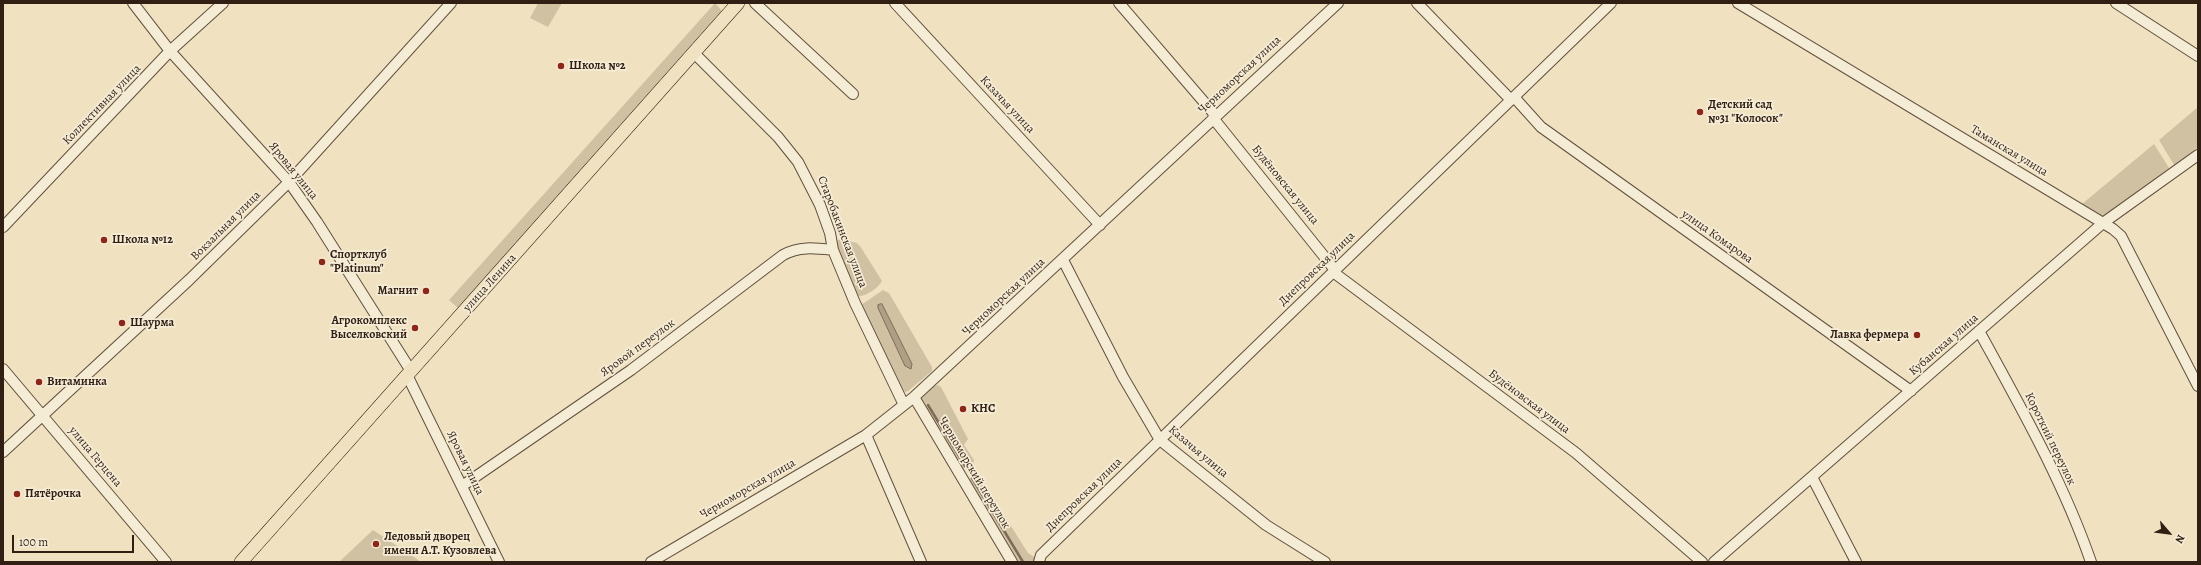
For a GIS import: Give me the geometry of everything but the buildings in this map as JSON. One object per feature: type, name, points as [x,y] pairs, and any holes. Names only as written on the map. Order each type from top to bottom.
[{"type":"main road","name":"улица Ленина","points":[[241,562],[738,3]]},
{"type":"street","name":"Яровая улица","points":[[133,3],[170,51],[289,182],[317,222],[409,373],[499,562]]},
{"type":"street","name":"Коллективная улица","points":[[3,227],[170,51],[223,3]]},
{"type":"street","name":"Вокзальная улица","points":[[3,452],[44,416],[185,284],[289,182],[451,3]]},
{"type":"street","points":[[755,3],[853,94]]},
{"type":"street","name":"Казачья улица","points":[[895,3],[1100,225]]},
{"type":"street","name":"Будёновская улица","points":[[1119,3],[1215,117],[1334,271],[1587,462],[1702,562]]},
{"type":"street","name":"Черноморская улица","points":[[651,562],[866,435],[904,406],[1063,260],[1338,3]]},
{"type":"street","name":"улица Комарова","points":[[1417,3],[1541,127],[1911,391]]},
{"type":"street","name":"Днепровская улица","points":[[1040,558],[1611,3]]},
{"type":"street","name":"Таманская улица","points":[[1738,3],[2103,223],[2121,236],[2198,386]]},
{"type":"street","points":[[2116,3],[2198,56]]},
{"type":"street","name":"Старобакинская улица","points":[[694,53],[791,152],[805,173],[820,205],[833,250],[904,406]]},
{"type":"street","name":"Кубанская улица","points":[[1714,562],[2103,223],[2198,154]]},
{"type":"street","name":"Яровой переулок","points":[[462,486],[631,370],[783,255],[790,251],[809,248],[833,250]]},
{"type":"street","name":"Казачья улица","points":[[1063,260],[1123,377],[1160,440],[1266,525],[1325,562]]},
{"type":"street","name":"Короткий переулок","points":[[1979,332],[2034,433],[2081,534],[2091,562]]},
{"type":"street","name":"улица Герцена","points":[[3,369],[166,562]]},
{"type":"street","name":"Черноморский переулок","points":[[914,397],[1012,562]]},
{"type":"street","points":[[866,435],[921,562]]},
{"type":"street","points":[[1812,477],[1856,562]]},
{"type":"shaded area","points":[[538,3],[562,3],[548,27],[530,18]]},
{"type":"shaded area","points":[[715,3],[723,12],[458,308],[449,300]]},
{"type":"shaded area","points":[[2198,107],[2198,147],[2174,165],[2159,140]]},
{"type":"shaded area","points":[[2154,144],[2169,168],[2103,216],[2082,204]]},
{"type":"shaded area","points":[[840,239],[857,243],[860,246],[882,281],[868,294],[857,296],[837,251],[837,241]]},
{"type":"shaded area","points":[[883,290],[889,293],[932,367],[932,371],[908,391],[905,392],[902,390],[861,305]],"holes":[[[878,308],[888,315],[908,369],[905,366]]]},
{"type":"shaded area","points":[[882,304],[912,364],[911,369],[905,366],[878,308],[878,305]]},
{"type":"shaded area","points":[[938,385],[941,387],[968,439],[964,445],[974,460],[973,465],[962,469],[919,400],[934,386]]},
{"type":"shaded area","points":[[973,475],[977,475],[985,485],[1028,553],[1036,558],[1036,562],[1015,562],[968,482]]},
{"type":"shaded area","name":"Ледовый дворец имени А.Т. Кузовлева","points":[[373,530],[417,559],[420,562],[339,562]]},
{"type":"waterway","points":[[928,405],[965,466]]},
{"type":"waterway","points":[[972,478],[1023,562]]},
{"type":"place","name":"Школа №2","points":[[561,66]]},
{"type":"place","name":"Детский сад №31 \"Колосок\"","points":[[1700,112]]},
{"type":"place","name":"Школа №12","points":[[104,240]]},
{"type":"place","name":"Спортклуб \"Platinum\"","points":[[322,262]]},
{"type":"place","name":"Магнит","points":[[426,291]]},
{"type":"place","name":"Шаурма","points":[[122,323]]},
{"type":"place","name":"Агрокомплекс Выселковский","points":[[415,328]]},
{"type":"place","name":"Лавка фермера","points":[[1917,335]]},
{"type":"place","name":"Витаминка","points":[[39,382]]},
{"type":"place","name":"КНС","points":[[963,409]]},
{"type":"place","name":"Пятёрочка","points":[[17,494]]},
{"type":"place","name":"Ледовый дворец имени А.Т. Кузовлева","points":[[376,544]]}]
